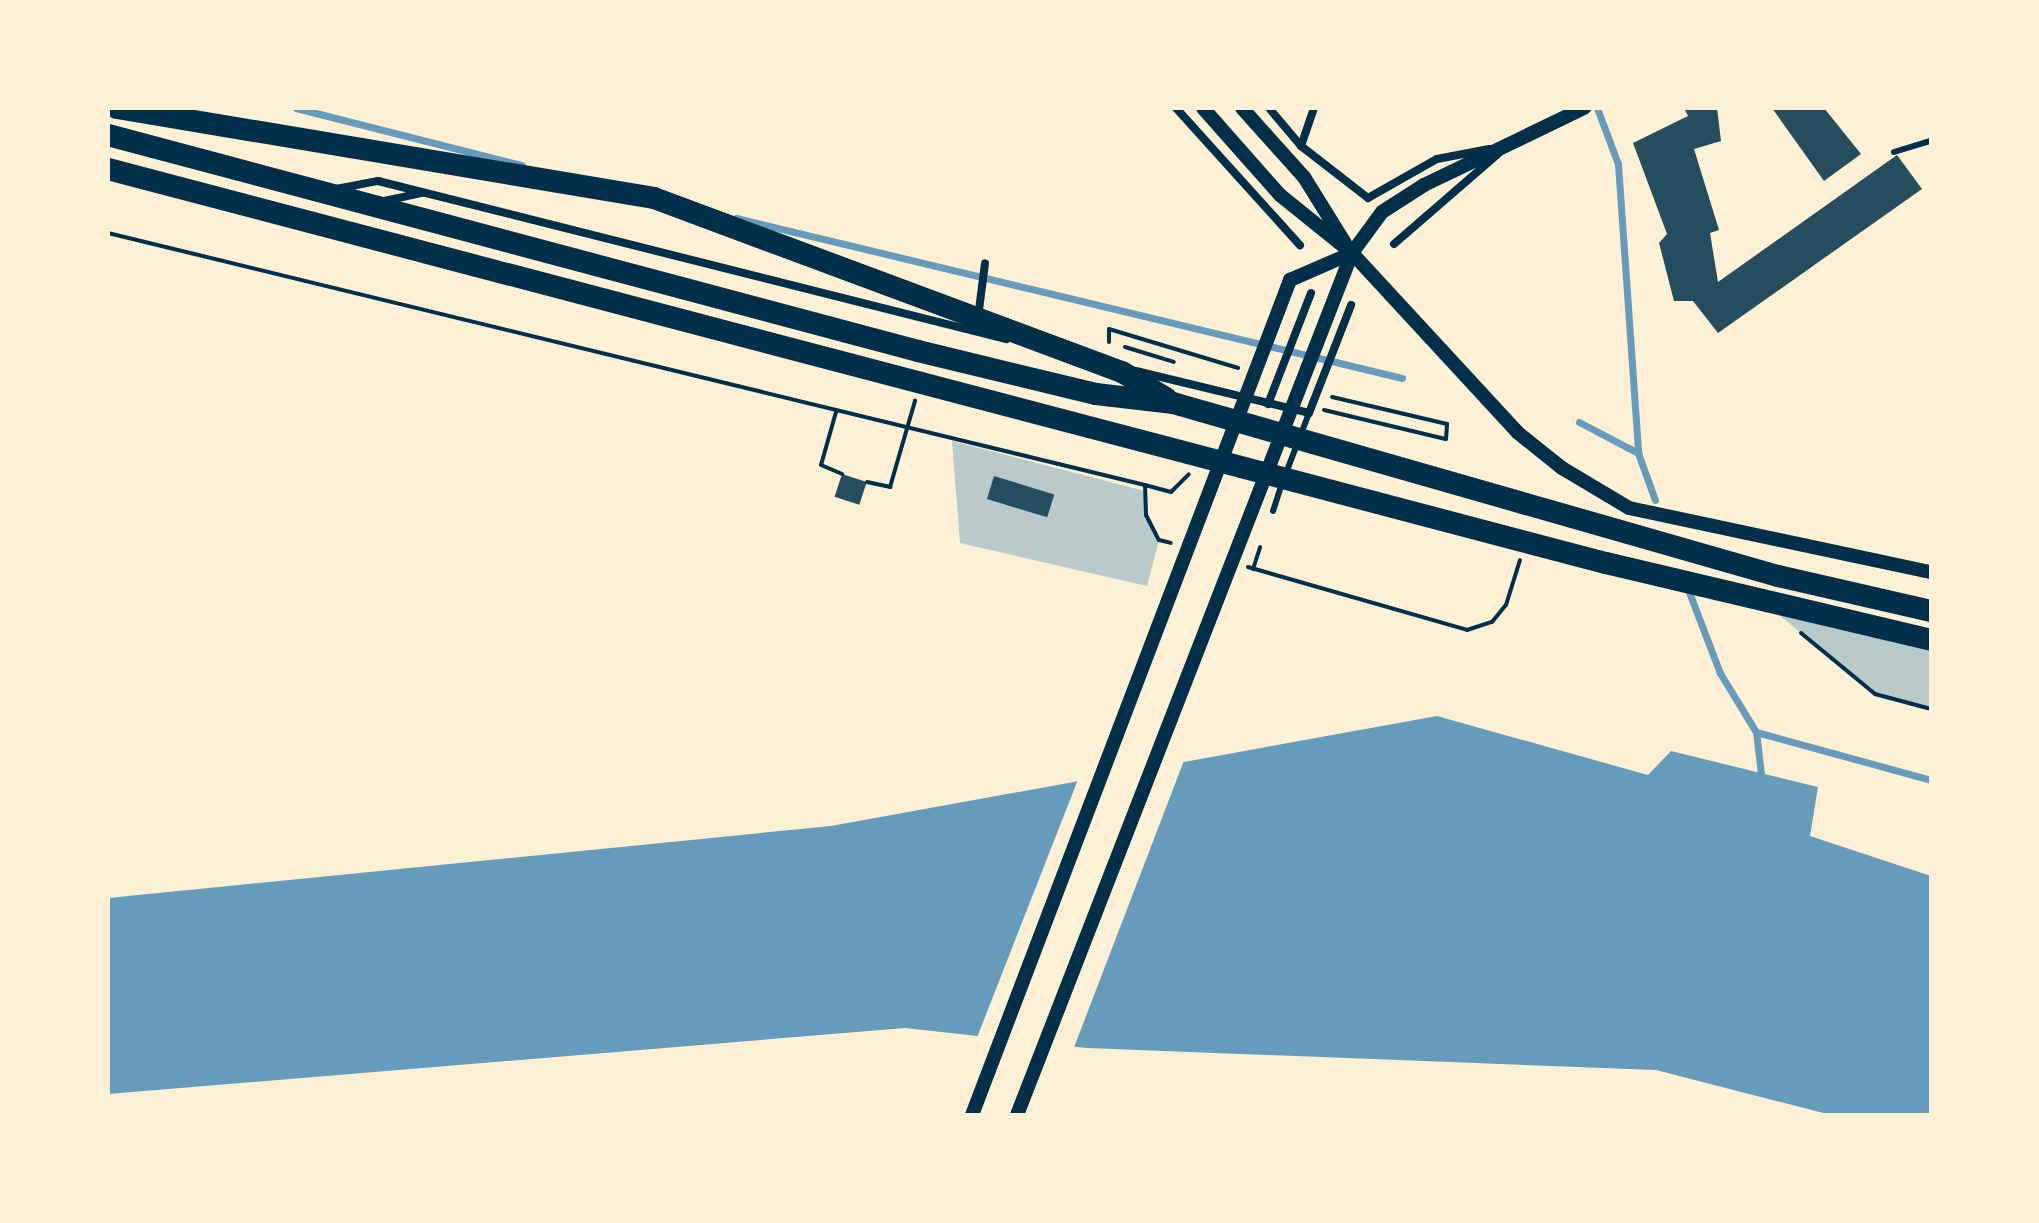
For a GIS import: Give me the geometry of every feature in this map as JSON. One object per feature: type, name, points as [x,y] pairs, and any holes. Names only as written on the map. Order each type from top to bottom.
[{"type":"highway","points":[[117,108],[654,198],[1122,372],[1173,403]]},
{"type":"highway","points":[[108,135],[933,354],[1096,394],[1173,403],[1778,576],[1931,611]]},
{"type":"highway","points":[[108,169],[1606,563],[1931,640]]},
{"type":"street","points":[[1176,108],[1300,245]]},
{"type":"street","points":[[1203,108],[1280,195],[1352,253],[1517,432],[1629,508],[1931,572]]},
{"type":"street","points":[[1242,108],[1304,177],[1352,253]]},
{"type":"street","points":[[1269,108],[1301,146],[1368,198],[1437,159],[1505,146]]},
{"type":"street","points":[[1301,146],[1314,108]]},
{"type":"street","points":[[1017,1115],[1352,253],[1382,212],[1584,108]]},
{"type":"street","points":[[108,143],[355,207],[426,192]]},
{"type":"street","points":[[1394,244],[1476,180],[1505,146]]},
{"type":"street","points":[[308,195],[378,181],[1309,413],[1351,305]]},
{"type":"street","points":[[972,1115],[1290,280],[1352,253]]},
{"type":"street","points":[[979,310],[985,263]]},
{"type":"street","points":[[1268,404],[1311,293]]},
{"type":"street","points":[[906,315],[979,310],[1043,348]]},
{"type":"lane","points":[[1894,152],[1931,141]]},
{"type":"lane","points":[[1273,511],[1309,413]]},
{"type":"path","points":[[108,233],[1145,485],[1146,515],[1159,540],[1188,549]]},
{"type":"path","points":[[1188,367],[1105,341],[1109,329],[1240,369]]},
{"type":"path","points":[[1320,395],[1447,424],[1446,439],[1320,409]]},
{"type":"path","points":[[836,412],[821,465],[842,474]]},
{"type":"path","points":[[867,482],[890,487],[905,429]]},
{"type":"path","points":[[1253,569],[1260,547]]},
{"type":"path","points":[[1232,562],[1467,630],[1492,622],[1506,605],[1523,548]]},
{"type":"path","points":[[1792,625],[1875,694],[1931,709]]},
{"type":"shaded area","points":[[952,441],[1145,491],[1146,515],[1159,540],[1147,586],[960,543]]},
{"type":"shaded area","points":[[1744,586],[1931,632],[1931,709],[1875,694]]},
{"type":"water","points":[[1437,716],[1648,775],[1671,751],[1818,787],[1810,836],[1931,876],[1931,1115],[1831,1115],[1656,1070],[1087,1048],[905,1028],[108,1094],[108,898],[831,826]]},
{"type":"pier","points":[[1185,758],[1073,1050],[976,1040],[1079,777]]},
{"type":"building","points":[[1684,108],[1717,108],[1721,141],[1694,149],[1719,230],[1710,233],[1718,282],[1897,155],[1922,189],[1718,333],[1693,301],[1674,301],[1659,243],[1667,234],[1633,143],[1688,116]]},
{"type":"building","points":[[1772,108],[1824,108],[1861,154],[1824,181]]},
{"type":"building","points":[[842,474],[867,482],[859,505],[835,497]]},
{"type":"building","points":[[994,476],[1054,494],[1047,517],[987,499]]},
{"type":"waterway","points":[[296,108],[522,165]]},
{"type":"waterway","points":[[1597,108],[1618,164],[1638,453],[1655,500]]},
{"type":"waterway","points":[[736,218],[1402,378]]},
{"type":"waterway","points":[[1579,422],[1638,453]]},
{"type":"waterway","points":[[1689,592],[1720,673],[1756,732],[1931,780]]},
{"type":"waterway","points":[[1756,732],[1762,782]]}]
